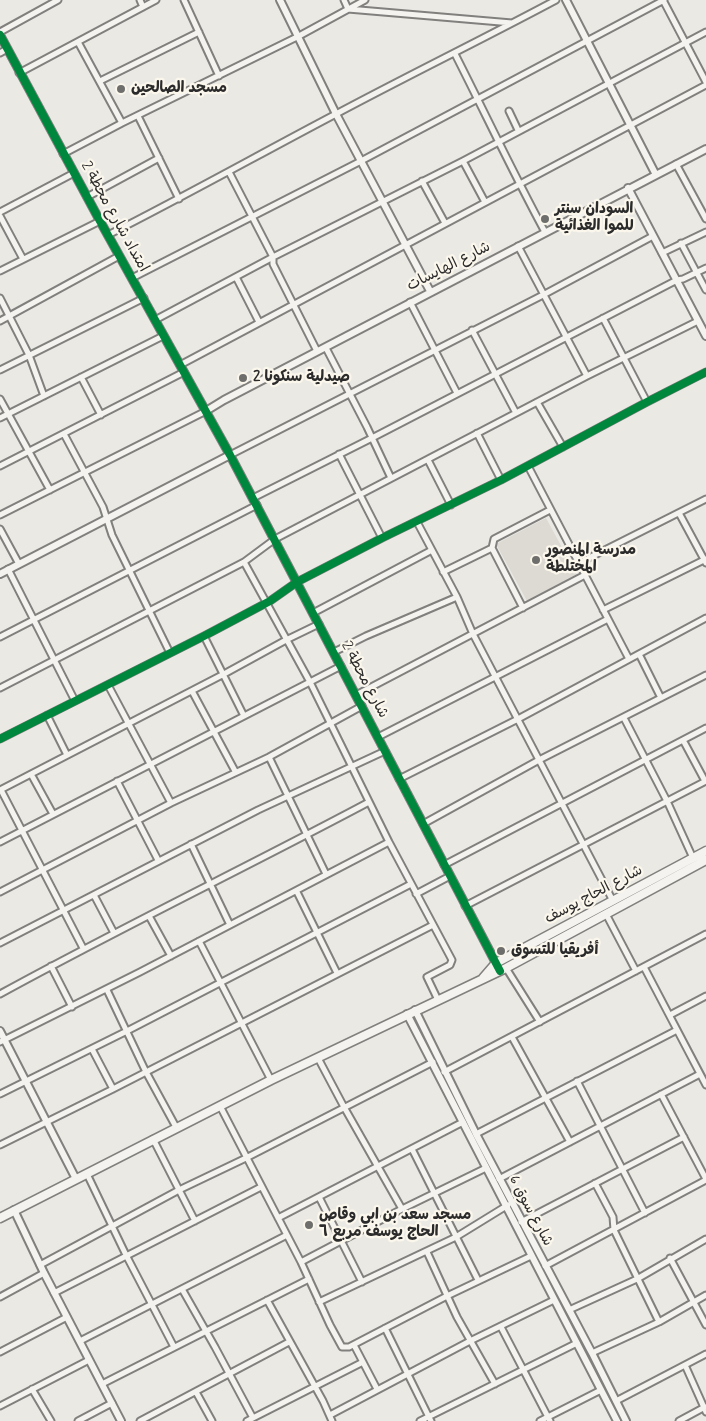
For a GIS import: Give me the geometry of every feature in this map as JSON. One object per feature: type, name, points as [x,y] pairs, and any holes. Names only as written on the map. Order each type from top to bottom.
[{"type":"main road","name":"شارع الحاج يوسف","points":[[496,963],[706,851]]},
{"type":"main road","name":"شارع الحاج يوسف","points":[[0,1218],[271,1080],[503,970],[706,860]]},
{"type":"main road","points":[[481,981],[496,963]]},
{"type":"street","points":[[0,34],[58,0]]},
{"type":"street","points":[[140,0],[143,7]]},
{"type":"street","points":[[19,72],[156,0]]},
{"type":"street","points":[[184,0],[219,76]]},
{"type":"street","points":[[280,0],[336,114],[430,291]]},
{"type":"street","points":[[344,0],[348,9]]},
{"type":"street","points":[[63,154],[299,36],[365,0]]},
{"type":"street","points":[[108,235],[556,0]]},
{"type":"street","points":[[566,0],[656,175]]},
{"type":"street","points":[[132,278],[361,161],[663,0],[706,83],[631,125],[180,364]]},
{"type":"street","points":[[348,9],[513,23]]},
{"type":"street","points":[[100,81],[198,32]]},
{"type":"street","points":[[155,320],[273,256],[463,161],[518,130],[706,32]]},
{"type":"street","name":"امتداد شارع محطة 2","points":[[0,34],[63,154],[206,411]]},
{"type":"street","points":[[78,42],[122,123]]},
{"type":"street","points":[[0,53],[7,49]]},
{"type":"street","points":[[455,54],[519,184],[545,232]]},
{"type":"street","points":[[509,111],[518,130]]},
{"type":"street","points":[[138,116],[179,199]]},
{"type":"street","name":"شارع الهايسات","points":[[206,411],[430,291],[706,149]]},
{"type":"street","points":[[87,197],[159,158]]},
{"type":"street","points":[[463,161],[485,202]]},
{"type":"street","points":[[676,164],[706,219]]},
{"type":"street","points":[[229,172],[273,256],[273,264],[317,351]]},
{"type":"street","points":[[23,259],[0,214],[74,173]]},
{"type":"street","points":[[422,182],[445,223]]},
{"type":"street","points":[[628,188],[706,336]]},
{"type":"street","points":[[0,271],[100,221]]},
{"type":"street","points":[[662,253],[706,232]]},
{"type":"street","points":[[0,574],[350,392],[543,295],[653,236]]},
{"type":"street","points":[[681,243],[706,290]]},
{"type":"street","points":[[518,246],[543,295],[568,336],[587,376]]},
{"type":"street","points":[[0,321],[119,256]]},
{"type":"street","points":[[253,498],[677,280],[706,268]]},
{"type":"street","points":[[236,277],[259,322]]},
{"type":"street","points":[[0,298],[29,355],[44,396]]},
{"type":"street","points":[[0,370],[144,298]]},
{"type":"street","points":[[410,302],[457,393]]},
{"type":"street","points":[[604,318],[647,402]]},
{"type":"street","points":[[0,688],[244,562],[275,539],[391,478],[587,376],[698,321]]},
{"type":"street","points":[[472,330],[516,413]]},
{"type":"street","points":[[0,418],[164,336]]},
{"type":"street","points":[[326,348],[350,392],[391,478]]},
{"type":"street","points":[[0,466],[184,372]]},
{"type":"street","points":[[0,739],[204,636],[266,602],[297,582],[382,538],[502,480],[706,372]]},
{"type":"street","points":[[81,377],[101,415]]},
{"type":"street","points":[[0,400],[50,490]]},
{"type":"street","points":[[537,402],[563,447]]},
{"type":"street","points":[[0,515],[206,411]]},
{"type":"street","name":"شارع محطة 2","points":[[206,411],[275,539],[465,906],[496,963],[503,970]]},
{"type":"street","points":[[477,433],[502,480]]},
{"type":"street","points":[[64,434],[85,472],[128,571],[170,653]]},
{"type":"street","points":[[338,454],[382,538]]},
{"type":"street","points":[[428,460],[451,505]]},
{"type":"street","points":[[528,466],[629,659]]},
{"type":"street","points":[[579,563],[706,499]]},
{"type":"street","points":[[0,637],[257,505]]},
{"type":"street","points":[[523,608],[492,548],[494,540],[550,510]]},
{"type":"street","points":[[603,610],[705,561],[679,513]]},
{"type":"street","points":[[417,522],[444,572],[473,634],[614,901]]},
{"type":"street","points":[[0,530],[19,564]]},
{"type":"street","points":[[444,572],[492,548]]},
{"type":"street","points":[[313,613],[432,550]]},
{"type":"street","points":[[244,562],[310,682],[389,842],[452,960],[450,965],[427,977],[438,1000]]},
{"type":"street","points":[[8,569],[75,701]]},
{"type":"street","points":[[356,695],[585,575]]},
{"type":"street","points":[[334,652],[366,636],[457,598]]},
{"type":"street","points":[[399,779],[518,719],[706,618]]},
{"type":"street","points":[[378,737],[608,619]]},
{"type":"street","points":[[83,948],[0,790],[319,624]]},
{"type":"street","points":[[204,636],[244,716]]},
{"type":"street","points":[[639,654],[661,698]]},
{"type":"street","points":[[0,842],[341,666]]},
{"type":"street","points":[[423,824],[539,760],[706,675]]},
{"type":"street","points":[[108,685],[171,803]]},
{"type":"street","points":[[192,691],[235,771]]},
{"type":"street","points":[[0,892],[171,803],[269,756],[362,706]]},
{"type":"street","points":[[47,715],[68,755]]},
{"type":"street","points":[[624,718],[667,801],[693,858]]},
{"type":"street","points":[[444,865],[561,802],[706,728]]},
{"type":"street","points":[[465,906],[705,781],[683,740]]},
{"type":"street","points":[[0,944],[158,860],[288,795],[385,751]]},
{"type":"street","points":[[269,756],[326,874]]},
{"type":"street","points":[[31,774],[53,814]]},
{"type":"street","points":[[117,782],[158,860]]},
{"type":"street","points":[[0,994],[83,948],[114,934],[369,802]]},
{"type":"street","points":[[2,1041],[297,892],[326,874],[389,842]]},
{"type":"street","points":[[191,844],[230,925]]},
{"type":"street","points":[[416,894],[450,876]]},
{"type":"street","points":[[0,1094],[92,1049],[411,884]]},
{"type":"street","points":[[297,892],[337,973]]},
{"type":"street","points":[[94,895],[114,934]]},
{"type":"street","points":[[606,914],[636,971]]},
{"type":"street","points":[[149,916],[171,956]]},
{"type":"street","points":[[0,1145],[433,925]]},
{"type":"street","points":[[444,1072],[706,934]]},
{"type":"street","points":[[199,941],[271,1080]]},
{"type":"street","points":[[52,966],[72,1006]]},
{"type":"street","points":[[644,967],[706,1085]]},
{"type":"street","points":[[503,970],[540,1022]]},
{"type":"street","points":[[106,990],[146,1072],[176,1127]]},
{"type":"street","points":[[670,1015],[706,996]]},
{"type":"street","name":"شارع سوق 6","points":[[411,1012],[432,1062],[486,1168],[508,1205],[521,1222],[592,1353],[626,1421]]},
{"type":"street","name":"شارع سوق 6","points":[[411,1012],[499,1179],[508,1205],[531,1256],[617,1421]]},
{"type":"street","points":[[476,1134],[677,1030]]},
{"type":"street","points":[[0,1031],[2,1041],[26,1081],[76,1179]]},
{"type":"street","points":[[512,1037],[570,1142]]},
{"type":"street","points":[[92,1049],[113,1089]]},
{"type":"street","points":[[318,1058],[402,1209]]},
{"type":"street","points":[[40,1264],[179,1190],[246,1158],[432,1062]]},
{"type":"street","points":[[499,1179],[700,1074]]},
{"type":"street","points":[[577,1081],[645,1213]]},
{"type":"street","points":[[545,1266],[706,1180],[661,1094]]},
{"type":"street","points":[[220,1106],[301,1262],[342,1347],[354,1345],[478,1280],[531,1256]]},
{"type":"street","points":[[278,1218],[463,1122]]},
{"type":"street","points":[[521,1222],[684,1137]]},
{"type":"street","points":[[153,1139],[195,1220]]},
{"type":"street","points":[[412,1149],[478,1280]]},
{"type":"street","points":[[301,1262],[486,1168]]},
{"type":"street","points":[[88,1174],[126,1255],[174,1347]]},
{"type":"street","points":[[595,1183],[613,1217],[614,1230],[659,1322]]},
{"type":"street","points":[[54,1293],[261,1187]]},
{"type":"street","points":[[320,1197],[362,1282]]},
{"type":"street","points":[[320,1302],[427,1252],[456,1237],[508,1205]]},
{"type":"street","points":[[14,1210],[44,1274],[121,1421]]},
{"type":"street","points":[[80,1340],[287,1235]]},
{"type":"street","points":[[569,1310],[637,1279],[670,1258],[706,1239]]},
{"type":"street","points":[[427,1252],[470,1341],[495,1384]]},
{"type":"street","points":[[670,1258],[706,1325]]},
{"type":"street","points":[[0,1298],[44,1274]]},
{"type":"street","points":[[102,1384],[206,1330],[309,1280]]},
{"type":"street","points":[[182,1289],[253,1418]]},
{"type":"street","points":[[592,1353],[659,1322],[706,1295]]},
{"type":"street","points":[[267,1300],[331,1418],[377,1389],[554,1300]]},
{"type":"street","points":[[0,1352],[67,1317]]},
{"type":"street","points":[[501,1327],[549,1419]]},
{"type":"street","points":[[385,1328],[430,1419]]},
{"type":"street","points":[[140,1421],[290,1342]]},
{"type":"street","points":[[420,1421],[430,1419],[577,1343]]},
{"type":"street","points":[[354,1345],[377,1389]]},
{"type":"street","points":[[616,1401],[706,1354]]},
{"type":"street","points":[[0,1406],[89,1360]]},
{"type":"street","points":[[247,1421],[363,1362]]},
{"type":"street","points":[[679,1421],[705,1409],[685,1365]]},
{"type":"street","points":[[32,1389],[51,1421]]},
{"type":"street","points":[[540,1421],[549,1419],[601,1390]]},
{"type":"street","points":[[196,1392],[212,1421]]},
{"type":"street","points":[[78,1421],[112,1403]]},
{"type":"shaded area","name":"مدرسة المنصور المختلطة","points":[[546,518],[577,575],[527,601],[496,544]]},
{"type":"cycle path","points":[[0,35],[100,221],[230,455],[500,971]]},
{"type":"cycle path","points":[[0,739],[204,636],[270,601],[297,582],[501,480],[706,372]]},
{"type":"place","name":"مسجد الصالحين","points":[[121,89]]},
{"type":"place","name":"السودان سنتر للموا الغذائية","points":[[545,219]]},
{"type":"place","name":"صيدلية سنكونا 2","points":[[243,378]]},
{"type":"place","name":"مدرسة المنصور المختلطة","points":[[536,560]]},
{"type":"place","name":"أفريقيا للتسوق","points":[[501,951]]},
{"type":"place","name":"مسجد سعد بن ابي وقاص الحاج يوسف مربع ٦","points":[[309,1225]]}]
